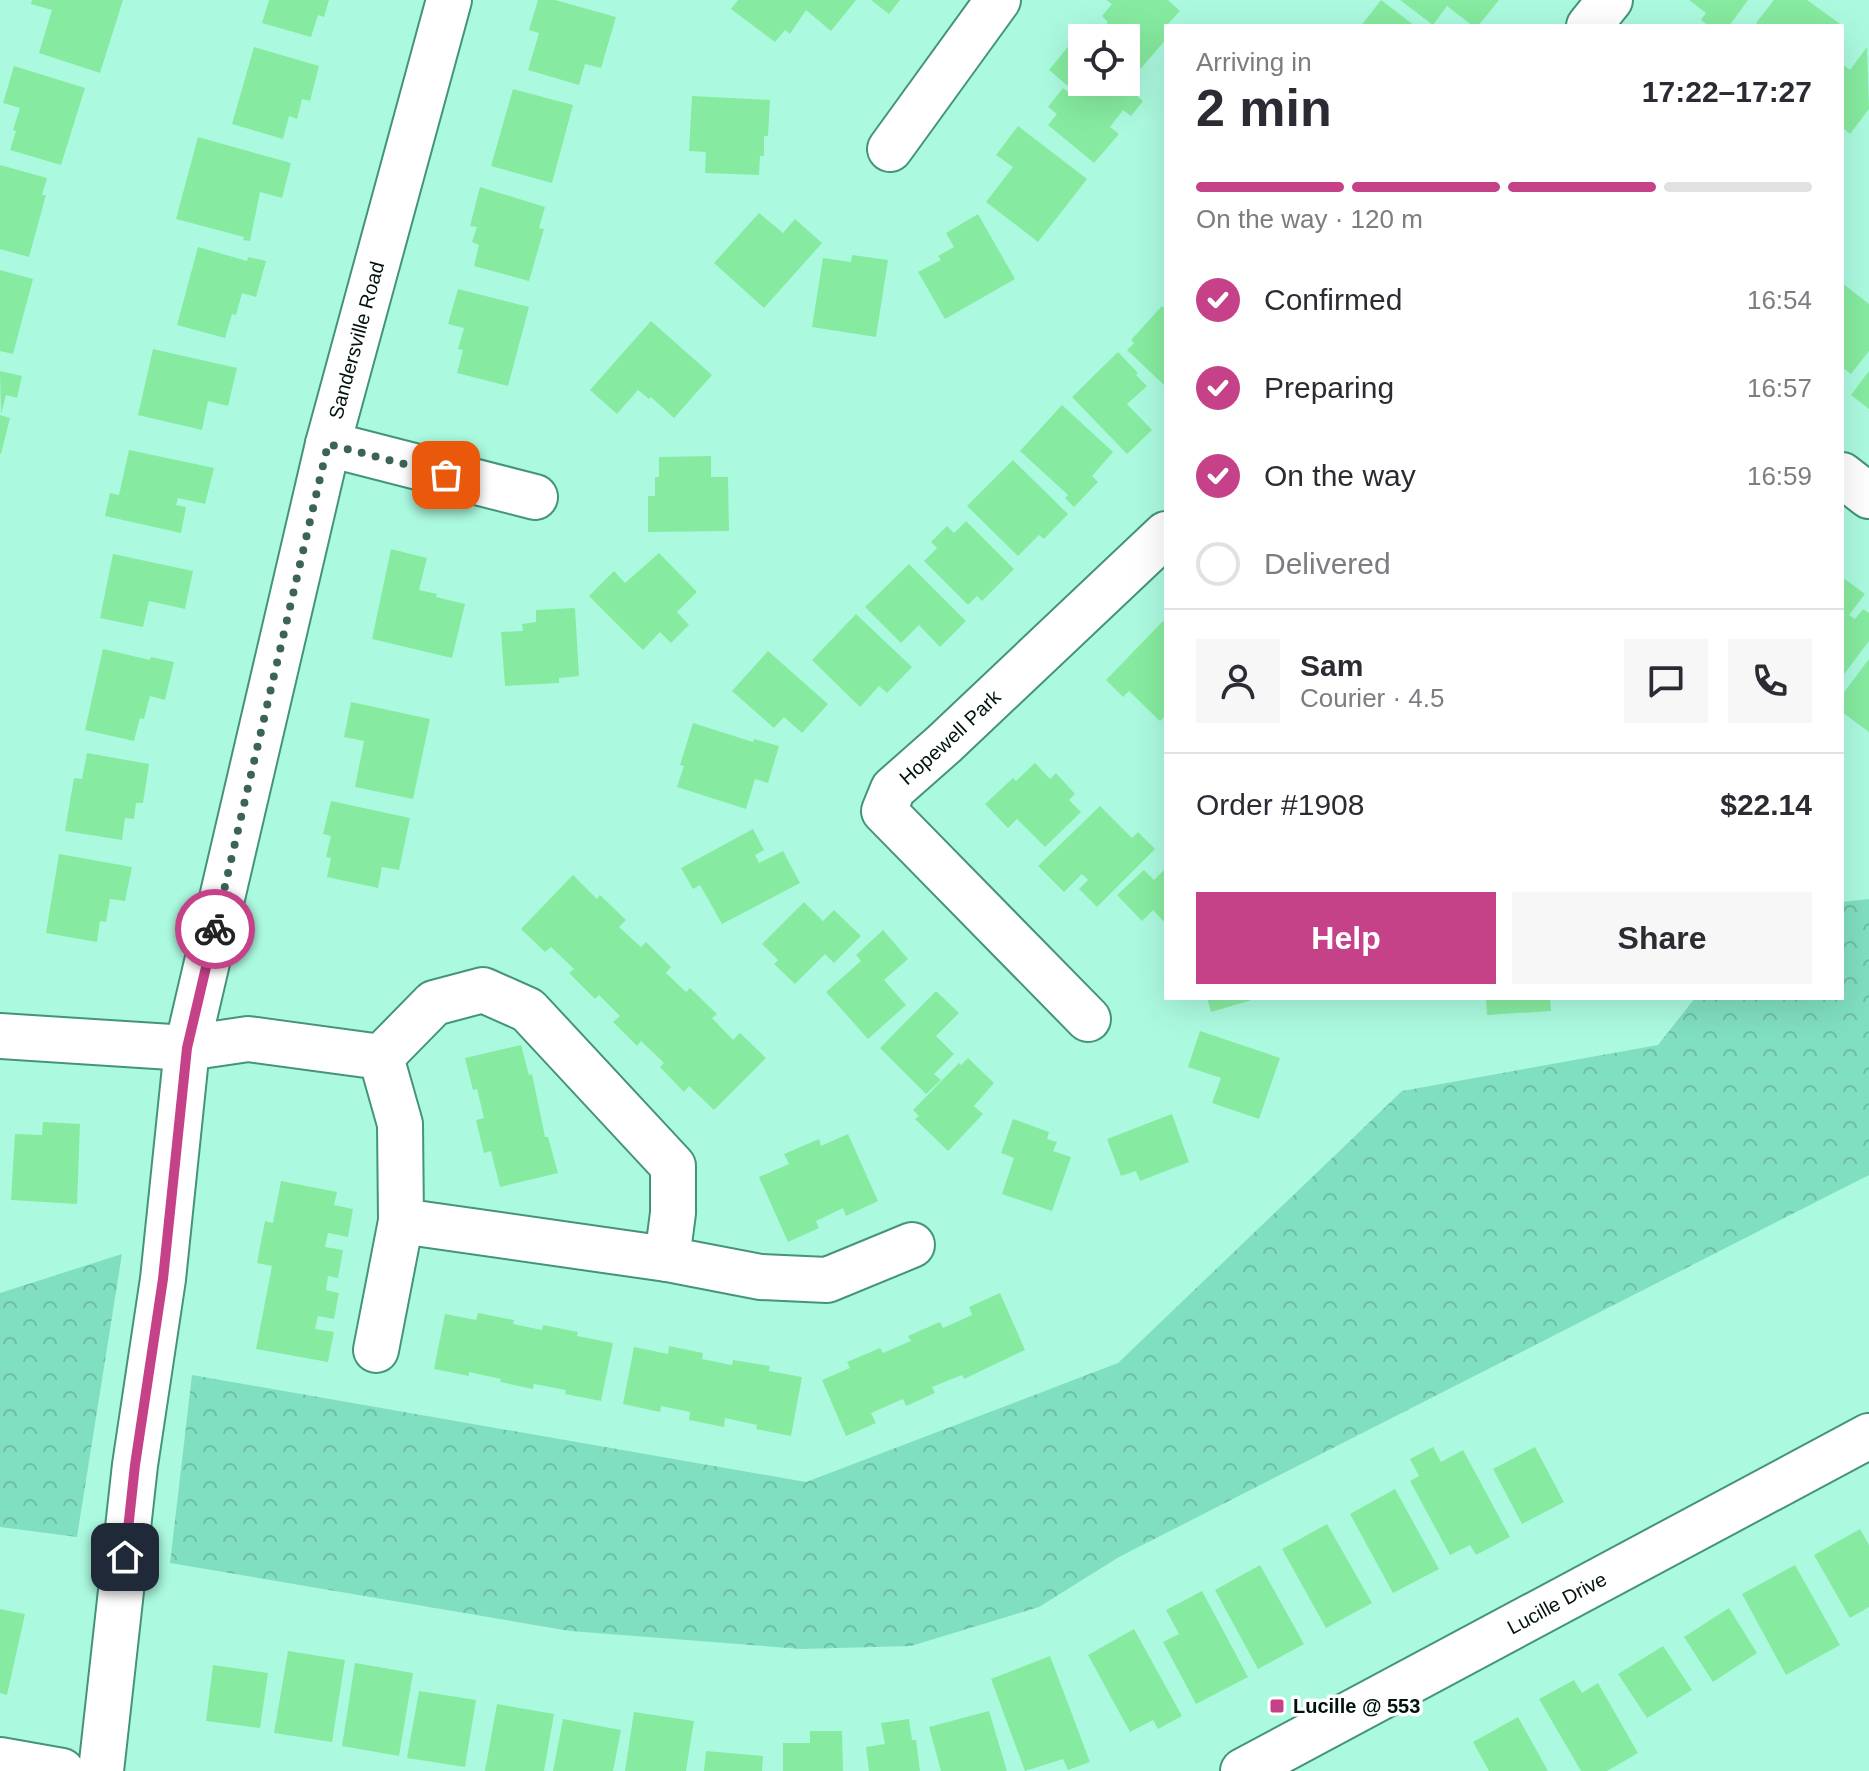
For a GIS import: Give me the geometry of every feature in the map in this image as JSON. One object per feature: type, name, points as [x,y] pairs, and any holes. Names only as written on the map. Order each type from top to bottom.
[{"type":"street","name":"Sandersville Road","points":[[101,1771],[135,1465],[163,1279],[187,1048],[328,444],[449,0]]},
{"type":"street","points":[[890,149],[998,0]]},
{"type":"street","points":[[1591,24],[1610,0]]},
{"type":"street","points":[[328,444],[535,497]]},
{"type":"street","points":[[1844,477],[1869,496]]},
{"type":"street","name":"Hopewell Park","points":[[1088,1019],[884,811],[893,789],[1164,536]]},
{"type":"street","points":[[381,1057],[434,1003],[483,990],[528,1010],[673,1166],[673,1213],[667,1259]]},
{"type":"street","points":[[0,1036],[187,1048],[248,1039],[381,1057]]},
{"type":"street","points":[[376,1350],[401,1221],[400,1124],[381,1057]]},
{"type":"street","points":[[401,1221],[667,1259],[760,1277],[827,1280],[912,1245]]},
{"type":"street","name":"Lucille Drive","points":[[1243,1771],[1869,1436]]},
{"type":"street","points":[[0,1760],[62,1771]]},
{"type":"green space","points":[[1869,899],[1869,1175],[1119,1557],[1039,1607],[911,1646],[801,1649],[570,1631],[170,1563],[192,1375],[806,1482],[1118,1363],[1402,1091],[1658,1045],[1693,1000],[1844,1000],[1844,902]]},
{"type":"green space","points":[[122,1254],[77,1537],[0,1527],[0,1293]]},
{"type":"building","points":[[32,0],[123,0],[100,73],[39,53],[52,10],[31,4]]},
{"type":"building","points":[[269,0],[329,0],[324,17],[318,15],[311,37],[262,23]]},
{"type":"building","points":[[538,0],[555,0],[616,17],[601,68],[585,64],[579,85],[528,70],[539,33],[529,30]]},
{"type":"building","points":[[738,0],[856,0],[831,31],[806,10],[790,34],[785,30],[775,42],[731,9]]},
{"type":"building","points":[[871,0],[900,0],[889,14]]},
{"type":"building","points":[[1106,0],[1168,0],[1180,11],[1168,24],[1164,24],[1164,41],[1140,70],[1140,24],[1106,24],[1102,16],[1112,4]]},
{"type":"building","points":[[1381,0],[1412,24],[1363,24]]},
{"type":"building","points":[[1400,0],[1499,0],[1480,24],[1470,24],[1447,6],[1432,24]]},
{"type":"building","points":[[1689,0],[1748,0],[1730,24],[1706,24],[1701,20],[1706,13]]},
{"type":"building","points":[[1774,0],[1807,0],[1840,24],[1757,24]]},
{"type":"building","points":[[254,47],[319,66],[310,101],[302,99],[297,119],[289,116],[283,139],[232,124]]},
{"type":"building","points":[[1068,47],[1068,86],[1049,70]]},
{"type":"building","points":[[1867,47],[1869,109],[1850,134],[1844,129],[1844,66],[1850,70]]},
{"type":"building","points":[[14,66],[85,88],[61,165],[10,150],[20,108],[3,103]]},
{"type":"building","points":[[1063,88],[1068,96],[1137,96],[1143,101],[1131,116],[1123,110],[1110,127],[1119,134],[1094,163],[1048,125],[1057,114],[1048,107]]},
{"type":"building","points":[[513,89],[573,105],[552,183],[491,166]]},
{"type":"building","points":[[692,96],[770,100],[768,136],[764,136],[764,156],[760,156],[759,175],[705,173],[706,152],[689,151]]},
{"type":"building","points":[[1018,126],[1087,179],[1038,242],[986,202],[1013,167],[996,155]]},
{"type":"building","points":[[198,137],[291,163],[282,198],[260,192],[250,241],[176,219]]},
{"type":"building","points":[[0,165],[47,178],[42,195],[46,195],[29,257],[0,249]]},
{"type":"building","points":[[480,187],[545,207],[539,228],[544,229],[529,281],[474,266],[479,245],[472,242],[477,227],[470,226]]},
{"type":"building","points":[[759,213],[783,233],[795,219],[822,243],[764,308],[714,263]]},
{"type":"building","points":[[978,214],[1015,279],[945,319],[918,272],[941,260],[938,256],[954,247],[946,233]]},
{"type":"building","points":[[198,247],[247,261],[248,257],[266,261],[256,297],[242,293],[225,338],[177,325]]},
{"type":"building","points":[[852,255],[888,260],[876,337],[812,327],[823,258],[851,262]]},
{"type":"building","points":[[0,270],[33,279],[13,354],[0,351]]},
{"type":"building","points":[[1844,285],[1869,304],[1869,351],[1851,374],[1844,369]]},
{"type":"building","points":[[458,289],[529,307],[508,386],[457,373],[463,350],[458,349],[464,328],[448,324]]},
{"type":"building","points":[[1162,306],[1164,385],[1127,350],[1134,343],[1131,340]]},
{"type":"building","points":[[651,321],[712,375],[674,418],[651,397],[649,399],[638,390],[617,414],[590,390]]},
{"type":"building","points":[[153,349],[237,368],[228,406],[208,401],[202,430],[138,415]]},
{"type":"building","points":[[1118,352],[1147,386],[1127,404],[1152,430],[1127,454],[1072,397]]},
{"type":"building","points":[[0,371],[22,376],[17,398],[6,395],[1,414]]},
{"type":"building","points":[[1869,371],[1869,409],[1851,395]]},
{"type":"building","points":[[1062,405],[1113,452],[1092,476],[1098,482],[1074,507],[1065,498],[1068,495],[1020,451]]},
{"type":"building","points":[[0,415],[10,418],[1,454],[0,454]]},
{"type":"building","points":[[129,450],[214,468],[205,504],[178,498],[176,505],[186,507],[181,533],[105,516],[110,493],[119,495]]},
{"type":"building","points":[[711,456],[711,477],[728,477],[729,531],[648,532],[648,496],[655,496],[659,457]]},
{"type":"building","points":[[1013,460],[1068,514],[1044,539],[1039,535],[1018,556],[967,506]]},
{"type":"building","points":[[966,521],[1014,569],[982,601],[977,596],[968,605],[924,561],[937,548],[931,542],[947,526],[954,533]]},
{"type":"building","points":[[391,549],[427,558],[419,590],[465,604],[452,658],[372,639]]},
{"type":"building","points":[[659,553],[697,592],[677,612],[689,625],[671,643],[660,632],[643,650],[589,596],[614,571],[625,583]]},
{"type":"building","points":[[113,554],[193,571],[185,609],[149,601],[143,627],[100,618]]},
{"type":"building","points":[[909,564],[966,621],[940,647],[919,625],[901,643],[865,607]]},
{"type":"building","points":[[1844,578],[1865,594],[1849,615],[1855,619],[1863,609],[1869,613],[1869,641],[1844,674]]},
{"type":"building","points":[[575,608],[579,676],[559,678],[559,683],[505,686],[501,632],[523,631],[522,624],[536,622],[536,610]]},
{"type":"building","points":[[856,614],[912,667],[887,693],[879,686],[860,707],[812,660]]},
{"type":"building","points":[[1163,621],[1164,717],[1160,721],[1129,691],[1123,697],[1106,680]]},
{"type":"building","points":[[103,649],[174,662],[165,700],[150,696],[134,741],[85,730]]},
{"type":"building","points":[[768,651],[828,704],[802,733],[784,717],[774,728],[732,691]]},
{"type":"building","points":[[1869,659],[1869,732],[1844,713],[1844,692]]},
{"type":"building","points":[[351,702],[430,719],[413,799],[355,787],[364,741],[344,737]]},
{"type":"building","points":[[693,723],[753,742],[754,739],[779,746],[768,783],[755,779],[746,809],[677,787],[684,766],[680,765]]},
{"type":"building","points":[[87,753],[149,764],[143,803],[136,803],[134,819],[125,818],[122,840],[65,831],[74,778],[82,779]]},
{"type":"building","points":[[1035,763],[1050,779],[1056,773],[1075,794],[1069,800],[1081,812],[1045,847],[1017,819],[1008,828],[985,804]]},
{"type":"building","points":[[331,801],[410,818],[399,870],[382,867],[378,888],[327,877],[331,858],[326,857],[331,836],[323,834]]},
{"type":"building","points":[[1100,806],[1132,838],[1138,832],[1155,849],[1097,907],[1079,889],[1088,880],[1082,874],[1064,892],[1038,866]]},
{"type":"building","points":[[753,829],[764,850],[755,855],[759,863],[783,851],[800,883],[722,924],[700,885],[693,889],[681,868]]},
{"type":"building","points":[[59,854],[132,867],[125,901],[110,899],[106,922],[100,921],[97,942],[46,933]]},
{"type":"building","points":[[1144,870],[1154,880],[1164,870],[1164,922],[1153,910],[1142,921],[1117,895]]},
{"type":"building","points":[[573,875],[597,899],[600,895],[626,920],[619,927],[641,947],[646,942],[671,967],[666,973],[686,992],[690,988],[717,1014],[712,1018],[733,1040],[740,1033],[766,1058],[714,1110],[689,1086],[684,1092],[660,1067],[664,1063],[641,1041],[637,1046],[613,1022],[620,1016],[599,995],[595,999],[569,973],[574,969],[551,947],[545,952],[521,929]]},
{"type":"building","points":[[804,902],[823,921],[834,910],[861,936],[834,963],[825,954],[795,984],[774,964],[778,960],[762,944]]},
{"type":"building","points":[[883,930],[908,959],[884,980],[906,1005],[868,1039],[826,992],[861,961],[856,955]]},
{"type":"building","points":[[936,991],[959,1013],[936,1036],[954,1054],[934,1074],[941,1080],[926,1094],[880,1048]]},
{"type":"building","points":[[1208,1000],[1252,1000],[1211,1012]]},
{"type":"building","points":[[1486,1000],[1550,1000],[1551,1011],[1487,1015]]},
{"type":"building","points":[[1200,1031],[1280,1058],[1259,1119],[1212,1103],[1221,1078],[1188,1067]]},
{"type":"building","points":[[521,1045],[529,1075],[532,1074],[545,1137],[548,1137],[558,1173],[500,1187],[491,1151],[484,1153],[476,1120],[484,1118],[465,1058]]},
{"type":"building","points":[[968,1058],[994,1083],[974,1106],[983,1114],[948,1151],[915,1119],[919,1116],[913,1110],[959,1063],[961,1065]]},
{"type":"building","points":[[1172,1114],[1189,1162],[1140,1181],[1136,1171],[1121,1176],[1107,1139]]},
{"type":"building","points":[[1013,1119],[1049,1132],[1047,1139],[1057,1142],[1053,1151],[1071,1157],[1052,1211],[1002,1194],[1014,1158],[1001,1153]]},
{"type":"building","points":[[43,1122],[80,1124],[77,1204],[11,1200],[15,1134],[42,1135]]},
{"type":"building","points":[[848,1134],[878,1201],[846,1216],[843,1208],[816,1221],[819,1228],[788,1242],[759,1177],[789,1164],[784,1154],[819,1139],[821,1146]]},
{"type":"building","points":[[281,1181],[337,1192],[334,1205],[353,1209],[348,1237],[328,1233],[325,1247],[343,1250],[338,1278],[328,1276],[326,1290],[339,1293],[334,1319],[318,1316],[315,1329],[334,1332],[328,1362],[256,1349],[272,1266],[257,1263],[265,1221],[273,1223]]},
{"type":"building","points":[[1000,1293],[1025,1350],[964,1379],[962,1375],[932,1387],[935,1393],[906,1406],[903,1399],[871,1413],[876,1423],[846,1436],[822,1380],[850,1368],[847,1362],[880,1348],[883,1353],[911,1341],[908,1336],[940,1322],[943,1328],[972,1315],[969,1307]]},
{"type":"building","points":[[478,1313],[514,1320],[513,1324],[542,1330],[543,1325],[578,1332],[577,1336],[613,1343],[601,1401],[565,1394],[566,1390],[534,1384],[533,1389],[469,1372],[469,1376],[434,1369],[445,1314],[476,1320]]},
{"type":"building","points":[[669,1346],[703,1353],[702,1359],[732,1365],[733,1360],[770,1366],[769,1371],[802,1377],[791,1436],[756,1429],[757,1425],[725,1418],[724,1427],[689,1420],[690,1412],[661,1406],[660,1412],[623,1404],[634,1347],[668,1354]]},
{"type":"building","points":[[1433,1447],[1441,1462],[1463,1450],[1510,1537],[1476,1555],[1470,1545],[1450,1555],[1410,1481],[1419,1476],[1410,1459]]},
{"type":"building","points":[[1535,1447],[1564,1502],[1522,1524],[1493,1469]]},
{"type":"building","points":[[1395,1489],[1439,1569],[1393,1593],[1350,1514]]},
{"type":"building","points":[[1327,1524],[1372,1603],[1326,1628],[1282,1549]]},
{"type":"building","points":[[1860,1529],[1869,1545],[1869,1607],[1850,1618],[1814,1555]]},
{"type":"building","points":[[1260,1565],[1304,1644],[1258,1669],[1215,1590]]},
{"type":"building","points":[[1795,1565],[1840,1645],[1786,1675],[1742,1594]]},
{"type":"building","points":[[1202,1591],[1248,1677],[1196,1704],[1163,1642],[1179,1634],[1166,1610]]},
{"type":"building","points":[[1729,1608],[1757,1653],[1713,1682],[1684,1637]]},
{"type":"building","points":[[0,1609],[25,1614],[7,1695],[0,1693]]},
{"type":"building","points":[[1134,1629],[1182,1716],[1158,1729],[1153,1720],[1130,1732],[1088,1655]]},
{"type":"building","points":[[1663,1646],[1692,1690],[1647,1718],[1618,1674]]},
{"type":"building","points":[[288,1651],[345,1660],[332,1742],[274,1733]]},
{"type":"building","points":[[1050,1656],[1090,1762],[1068,1770],[1063,1759],[1025,1771],[991,1679]]},
{"type":"building","points":[[355,1663],[413,1673],[399,1756],[342,1746]]},
{"type":"building","points":[[213,1665],[268,1673],[260,1728],[206,1721]]},
{"type":"building","points":[[1574,1680],[1582,1693],[1598,1683],[1638,1753],[1607,1771],[1581,1771],[1539,1699]]},
{"type":"building","points":[[419,1691],[476,1700],[465,1767],[407,1758]]},
{"type":"building","points":[[497,1704],[554,1714],[544,1771],[485,1771]]},
{"type":"building","points":[[989,1711],[1007,1771],[941,1771],[929,1727]]},
{"type":"building","points":[[634,1712],[694,1721],[686,1771],[625,1771]]},
{"type":"building","points":[[1518,1717],[1548,1771],[1489,1771],[1473,1742]]},
{"type":"building","points":[[563,1719],[621,1730],[613,1771],[553,1771]]},
{"type":"building","points":[[909,1719],[912,1740],[916,1740],[920,1771],[869,1771],[866,1747],[885,1744],[881,1723]]},
{"type":"building","points":[[810,1731],[842,1731],[843,1771],[783,1771],[783,1743],[810,1743]]},
{"type":"building","points":[[706,1751],[763,1756],[762,1771],[704,1771]]},
{"type":"way so far","points":[[215,929],[328,444],[446,475]]},
{"type":"place","name":"Lucille @ 553","points":[[1277,1706]]},
{"type":"route","points":[[125,1557],[135,1465],[163,1279],[187,1048],[215,929]]}]
